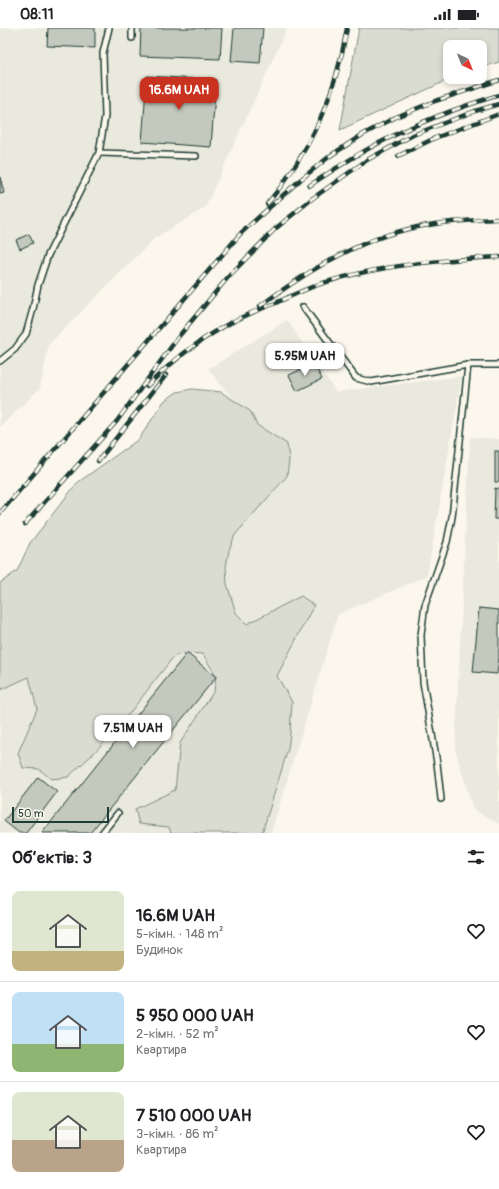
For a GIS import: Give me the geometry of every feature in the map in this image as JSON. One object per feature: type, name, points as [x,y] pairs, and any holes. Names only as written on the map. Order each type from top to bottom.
[{"type":"lane","points":[[0,361],[15,349],[26,334],[38,285],[48,256],[99,153],[105,116],[103,53],[108,28]]},
{"type":"lane","points":[[132,28],[132,38]]},
{"type":"lane","points":[[99,153],[196,156]]},
{"type":"lane","points":[[303,307],[356,378],[371,382],[468,364],[499,364]]},
{"type":"lane","points":[[441,799],[437,763],[423,682],[421,635],[425,605],[447,542],[451,524],[468,364]]},
{"type":"lane","points":[[102,833],[118,813]]},
{"type":"shaded area","points":[[0,28],[287,28],[205,208],[155,238],[49,344],[40,388],[0,427]]},
{"type":"shaded area","points":[[359,28],[499,28],[499,62],[487,66],[487,40],[443,40],[443,82],[340,130]]},
{"type":"shaded area","points":[[287,320],[336,392],[462,376],[427,576],[338,614],[271,833],[0,833],[0,686],[234,401],[208,369]]},
{"type":"shaded area","points":[[192,389],[221,392],[250,411],[257,425],[287,444],[289,460],[287,476],[235,535],[229,550],[226,567],[227,584],[236,613],[247,624],[301,596],[314,605],[277,676],[292,702],[290,733],[288,749],[262,833],[171,833],[169,827],[139,824],[135,809],[175,790],[180,743],[214,691],[216,676],[203,654],[187,653],[174,656],[125,719],[93,754],[68,777],[51,779],[39,769],[23,768],[18,753],[37,709],[29,677],[0,690],[0,583],[17,571],[30,543],[77,483],[139,439],[164,401],[177,392]]},
{"type":"shaded area","points":[[470,437],[499,439],[499,824],[473,809],[455,749]]},
{"type":"building","points":[[48,28],[95,28],[95,48],[47,46]]},
{"type":"building","points":[[141,28],[222,28],[220,59],[140,56]]},
{"type":"building","points":[[234,28],[263,28],[260,63],[231,61]]},
{"type":"building","points":[[147,76],[216,80],[211,147],[142,142]]},
{"type":"building","points":[[0,177],[4,193],[0,194]]},
{"type":"building","points":[[29,234],[33,243],[20,249],[16,240]]},
{"type":"building","points":[[314,364],[322,379],[297,391],[289,375]]},
{"type":"building","points":[[495,451],[499,451],[499,482],[495,482]]},
{"type":"building","points":[[495,488],[499,489],[499,519],[494,519]]},
{"type":"building","points":[[479,608],[499,610],[499,657],[497,674],[473,672]]},
{"type":"building","points":[[187,653],[216,677],[90,833],[42,833]]},
{"type":"building","points":[[38,777],[57,792],[26,833],[19,833],[4,821]]},
{"type":"railway","points":[[267,204],[296,164],[319,122],[336,76],[347,28]]},
{"type":"railway","points":[[0,513],[241,233],[300,180],[330,156],[362,135],[396,117],[435,101],[499,80]]},
{"type":"railway","points":[[309,186],[355,156],[399,133],[441,115],[499,95]]},
{"type":"railway","points":[[25,524],[117,421],[179,336],[229,276],[275,229],[313,198],[367,160],[413,135],[475,111],[499,104]]},
{"type":"railway","points":[[398,156],[435,138],[499,114]]},
{"type":"railway","points":[[260,306],[319,266],[383,236],[438,224],[499,219]]},
{"type":"railway","points":[[147,386],[183,354],[223,327],[249,314],[317,285],[366,272],[410,264],[499,257]]},
{"type":"railway","points":[[98,461],[166,375]]}]
